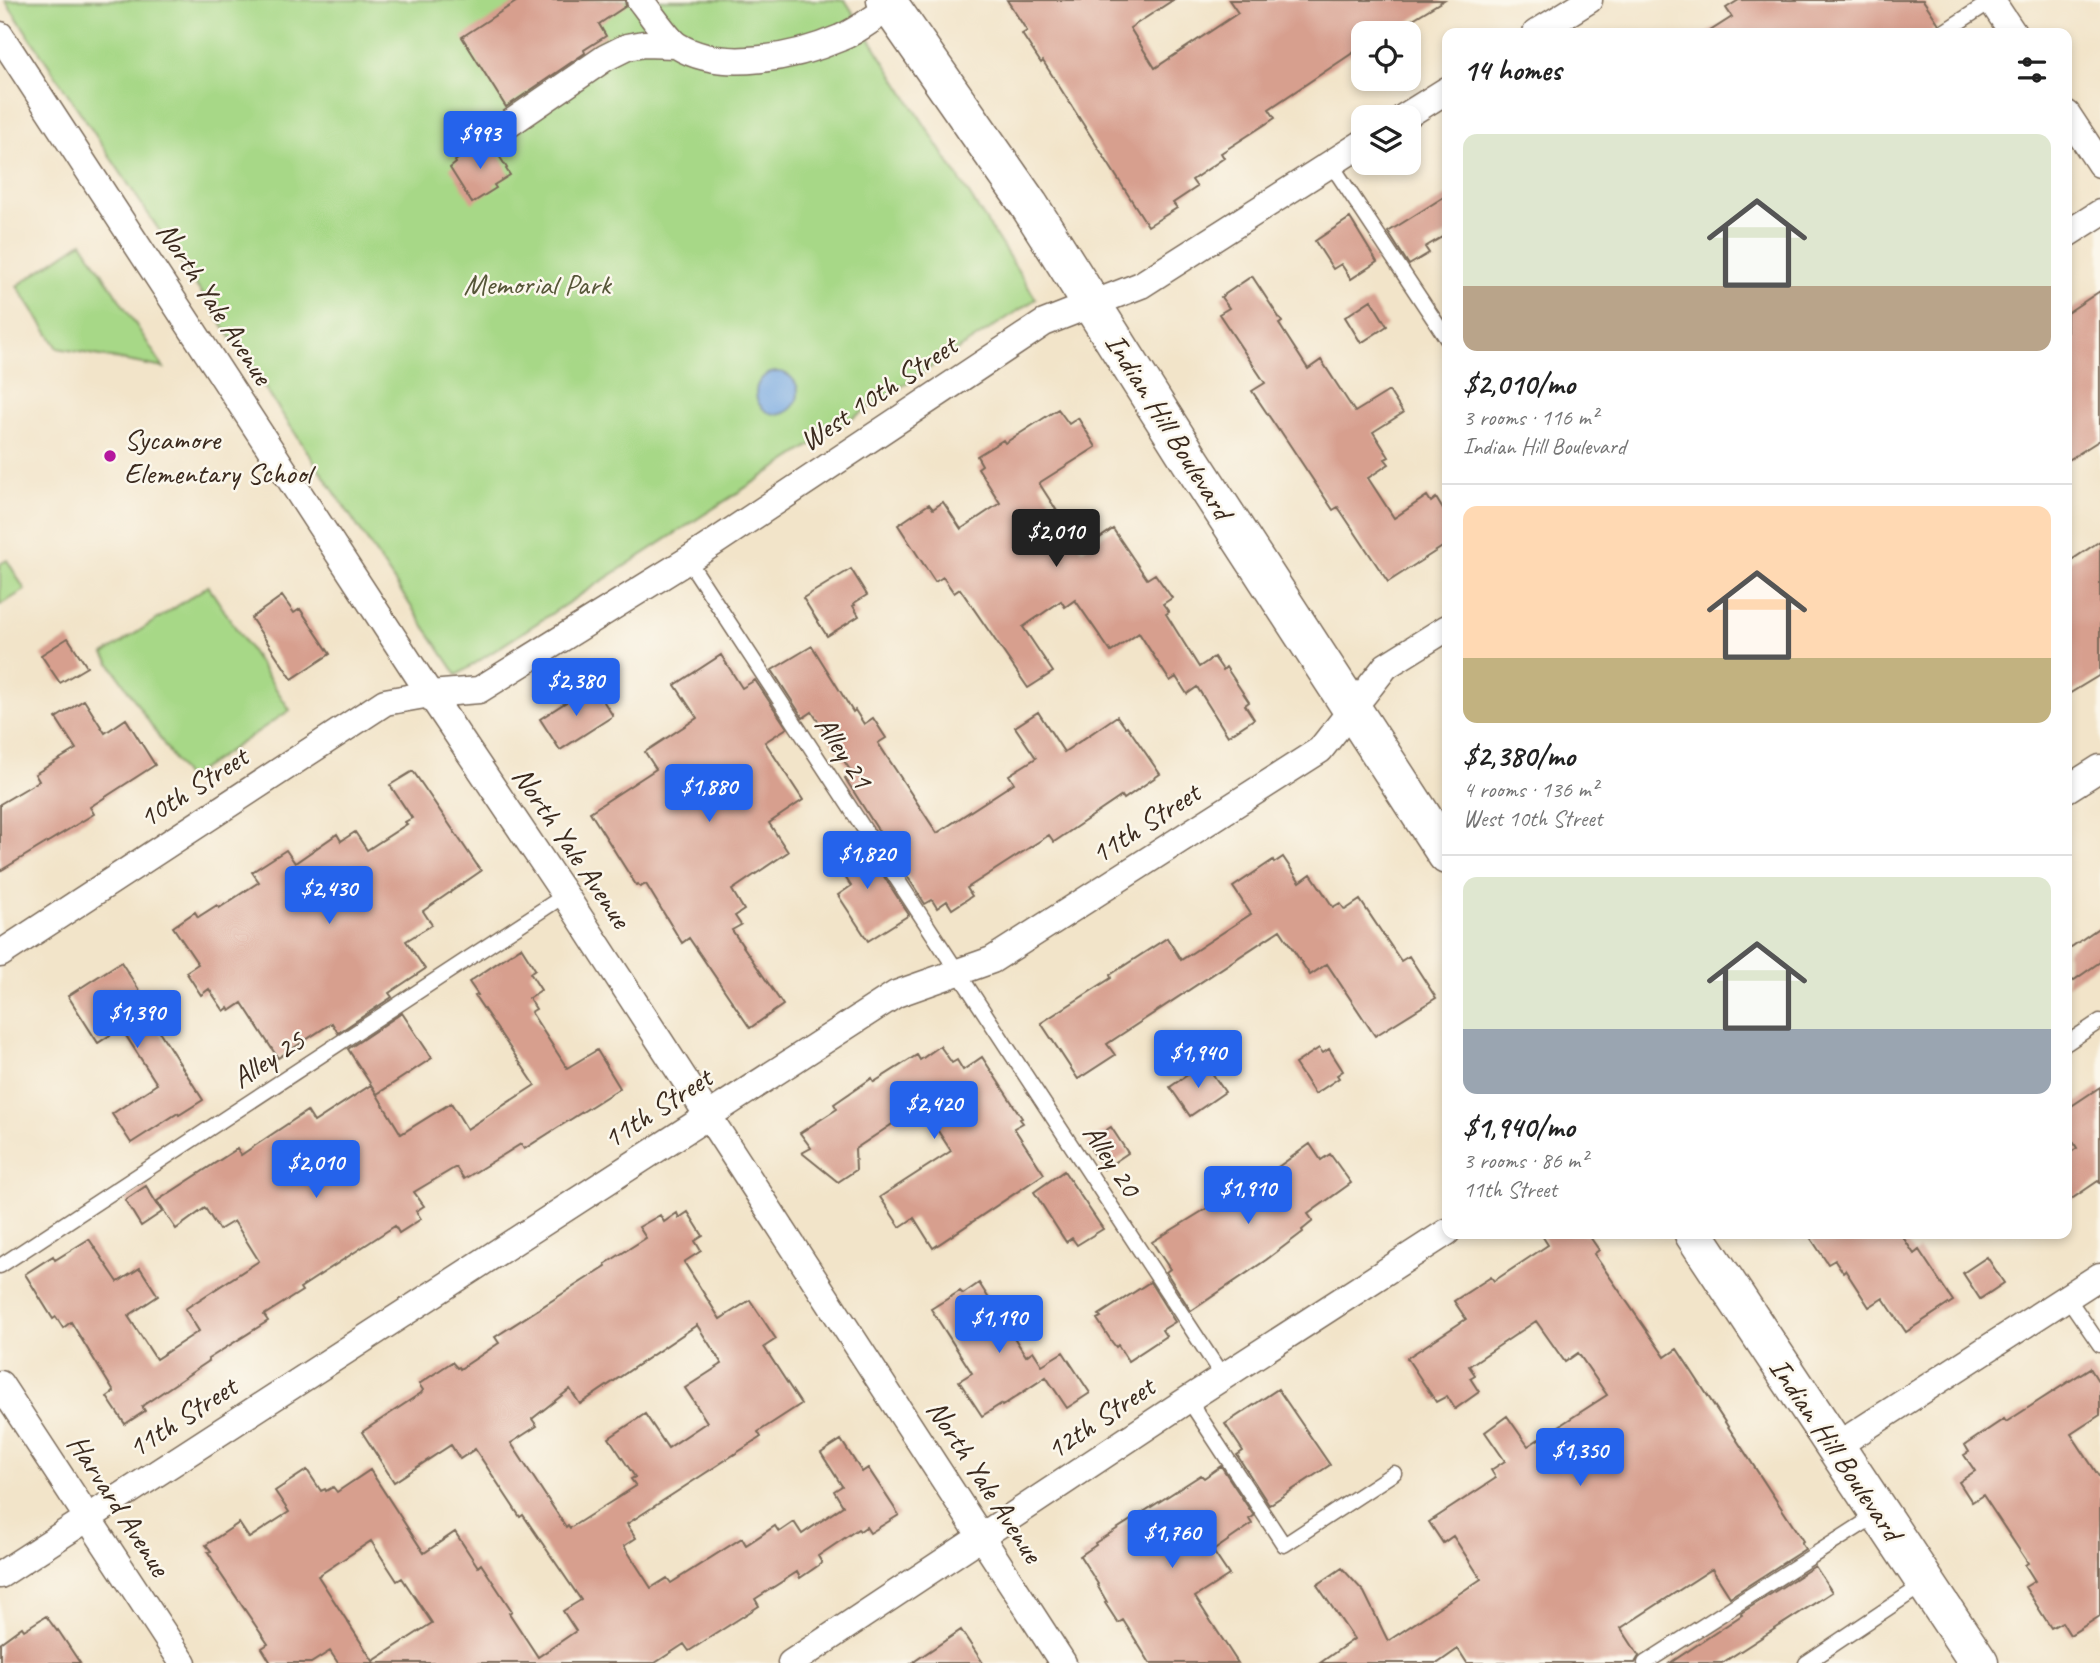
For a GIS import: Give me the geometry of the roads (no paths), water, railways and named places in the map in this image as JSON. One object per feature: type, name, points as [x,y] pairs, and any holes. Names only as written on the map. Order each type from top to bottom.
[{"type":"main road","name":"Indian Hill Boulevard","points":[[888,4],[1029,205],[1238,534],[1442,847]]},
{"type":"main road","name":"Indian Hill Boulevard","points":[[1697,1239],[1979,1663]]},
{"type":"street","points":[[640,0],[676,45]]},
{"type":"street","points":[[1544,28],[1589,0]]},
{"type":"street","points":[[1992,0],[2010,28]]},
{"type":"street","points":[[509,124],[605,58],[627,47],[644,44],[676,45],[707,57],[737,60],[777,58],[842,37],[888,4]]},
{"type":"street","name":"North Yale Avenue","points":[[0,35],[430,694],[565,895],[1063,1663]]},
{"type":"street","points":[[1421,106],[1442,93]]},
{"type":"street","points":[[2072,122],[2100,164]]},
{"type":"street","name":"West 10th Street","points":[[430,694],[478,690],[688,560],[1044,323],[1141,285],[1351,151]]},
{"type":"street","points":[[2072,231],[2100,213]]},
{"type":"street","name":"11th Street","points":[[0,1575],[896,994],[992,960],[1320,750],[1386,666],[1442,631]]},
{"type":"street","name":"10th Street","points":[[0,954],[385,702],[430,694]]},
{"type":"street","points":[[2072,786],[2100,768]]},
{"type":"street","name":"12th Street","points":[[791,1663],[1188,1399],[1442,1235]]},
{"type":"street","points":[[1835,1447],[2100,1276]]},
{"type":"street","name":"Harvard Avenue","points":[[0,1384],[183,1663]]},
{"type":"lane","points":[[1950,28],[1992,0]]},
{"type":"lane","points":[[1331,164],[1442,331]]},
{"type":"lane","name":"Alley 21","points":[[688,560],[957,973]]},
{"type":"lane","name":"Alley 25","points":[[0,1266],[565,895]]},
{"type":"lane","name":"Alley 20","points":[[957,973],[1223,1377]]},
{"type":"lane","points":[[2072,1040],[2100,1021]]},
{"type":"lane","points":[[2067,1297],[2100,1345]]},
{"type":"lane","points":[[1188,1399],[1284,1545],[1394,1473]]},
{"type":"lane","points":[[1645,1663],[1879,1513]]},
{"type":"lane","points":[[1806,1663],[1925,1583]]},
{"type":"water","points":[[777,372],[792,378],[798,393],[792,408],[777,414],[762,408],[756,393],[762,378]]},
{"type":"place","name":"Sycamore Elementary School","points":[[110,456]]},
{"type":"park label","name":"Memorial Park","points":[[537,284]]}]
